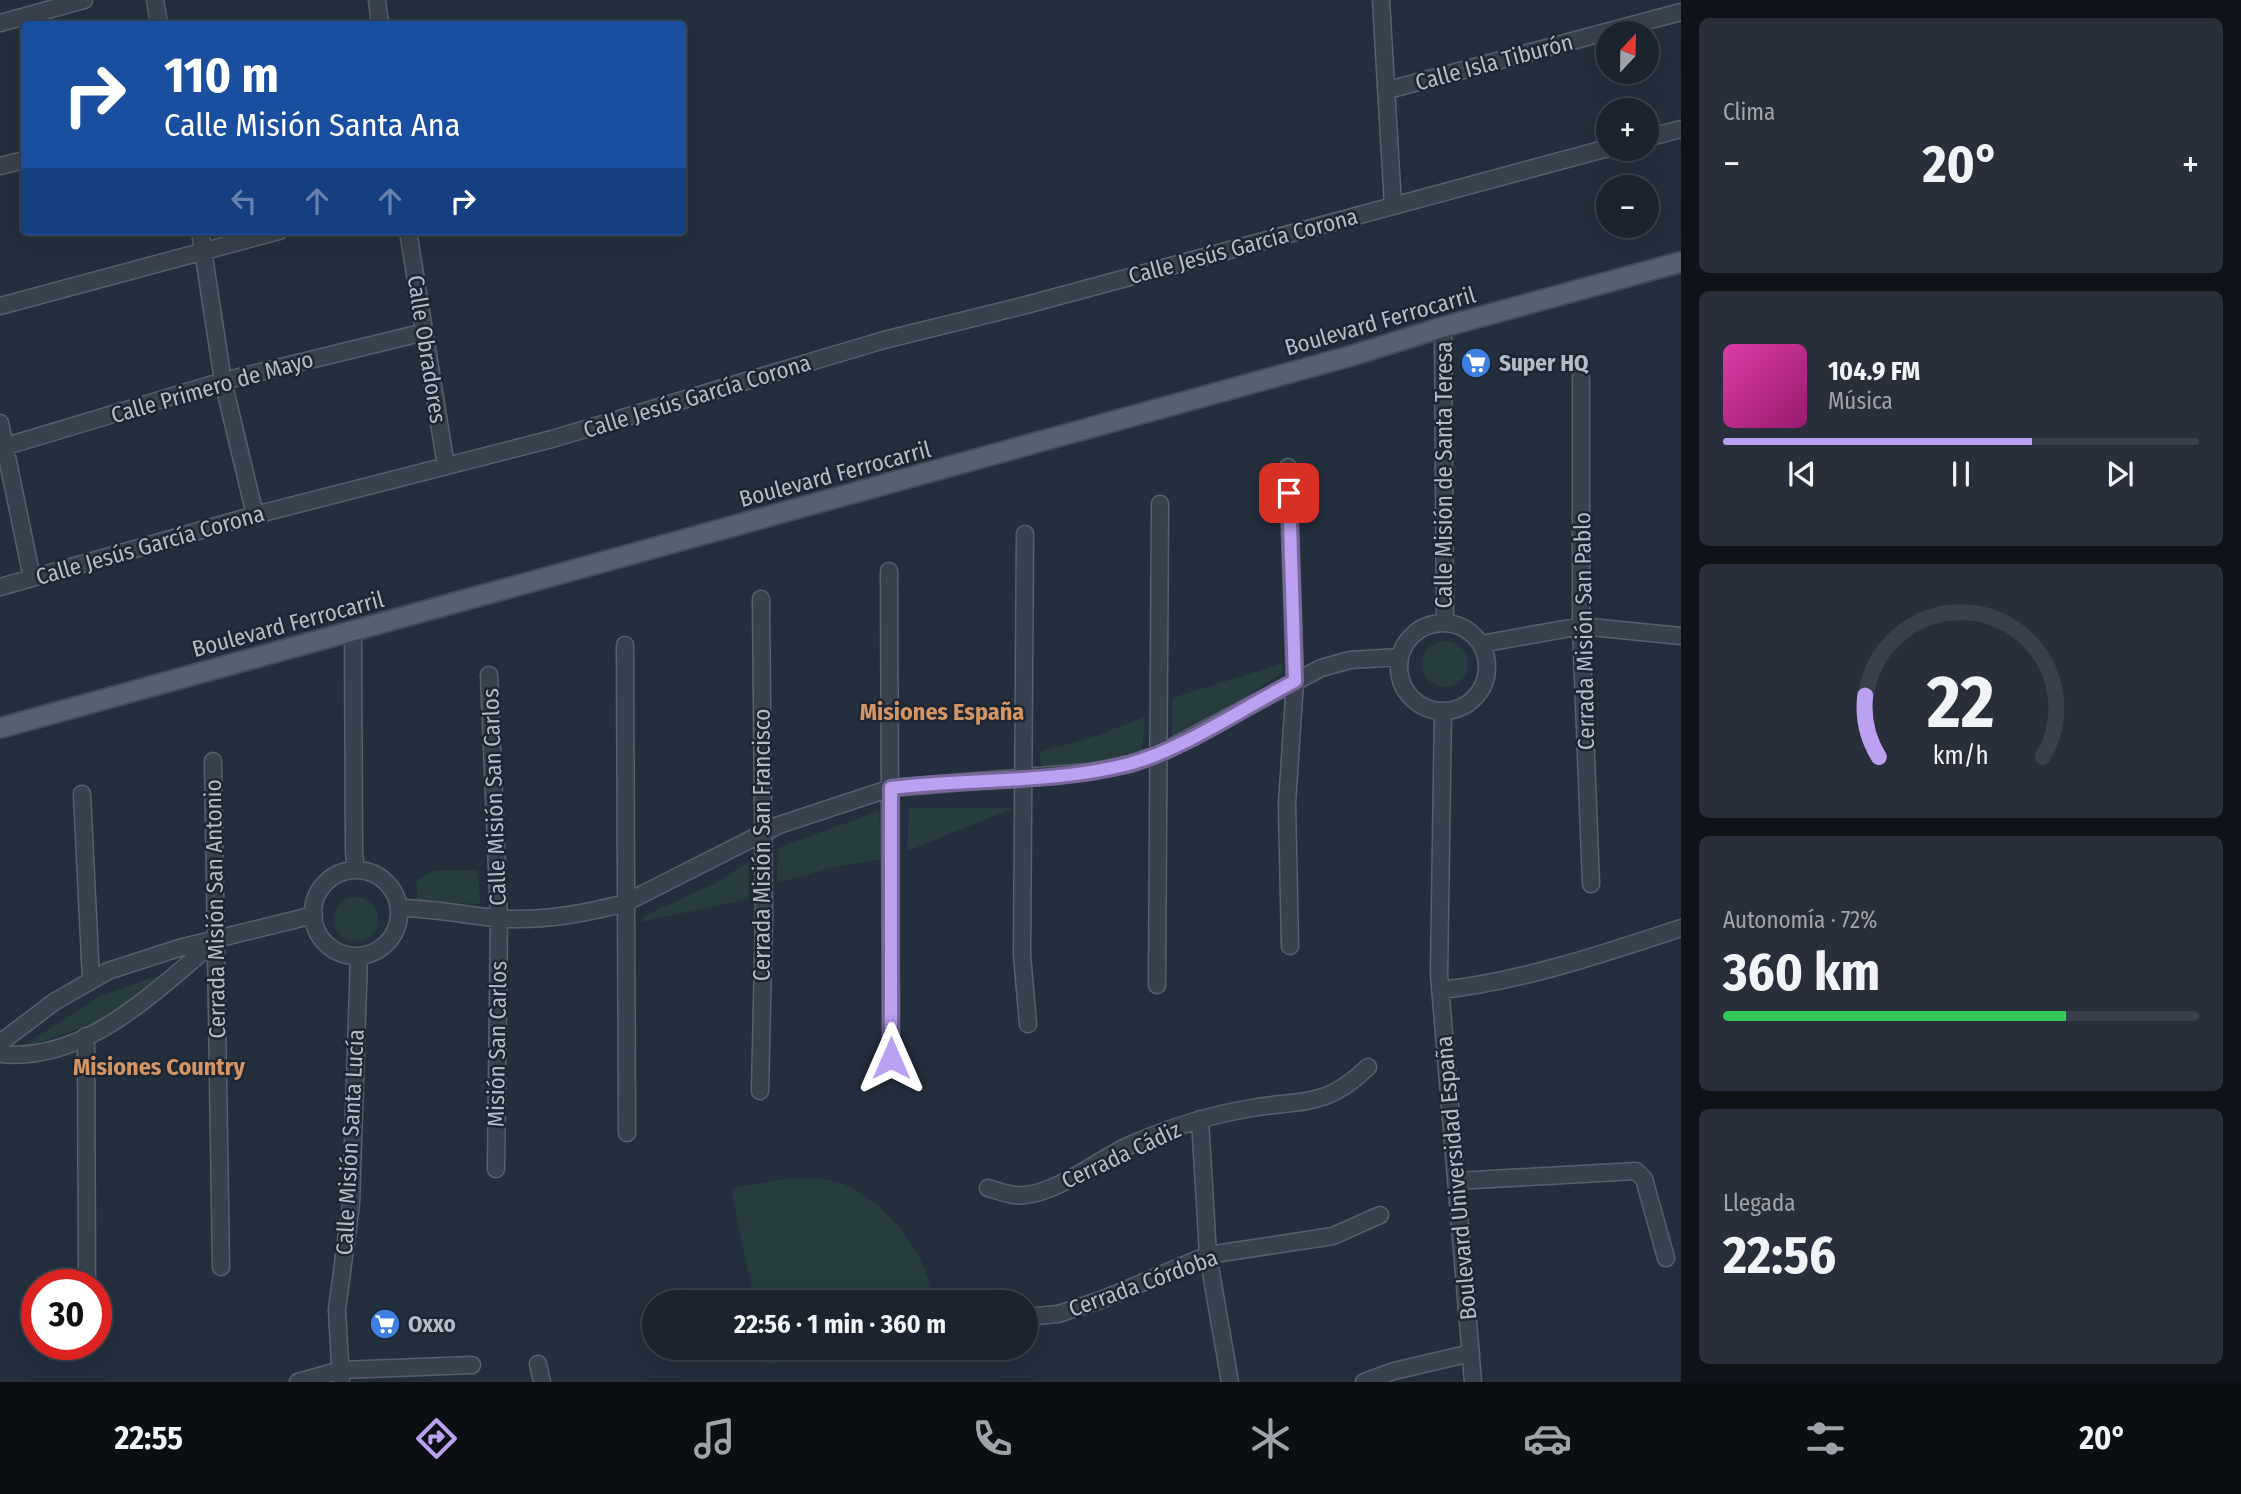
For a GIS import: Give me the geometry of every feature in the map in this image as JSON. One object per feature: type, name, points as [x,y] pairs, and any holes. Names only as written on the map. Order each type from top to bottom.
[{"type":"main road","name":"Boulevard Ferrocarril","points":[[0,728],[1354,355],[1443,327],[1681,262]]},
{"type":"street","points":[[0,23],[84,0]]},
{"type":"street","points":[[155,0],[158,21]]},
{"type":"street","points":[[377,0],[380,21]]},
{"type":"street","points":[[1381,0],[1394,206]]},
{"type":"street","name":"Calle Isla Tiburón","points":[[1388,90],[1681,12]]},
{"type":"street","points":[[1659,135],[1681,129]]},
{"type":"street","name":"Calle Jesús García Corona","points":[[0,587],[255,515],[552,439],[884,340],[1596,151]]},
{"type":"street","points":[[0,166],[21,161]]},
{"type":"street","points":[[201,235],[223,381],[255,515]]},
{"type":"street","points":[[0,306],[264,235]]},
{"type":"street","name":"Calle Obradores","points":[[409,235],[446,466]]},
{"type":"street","name":"Calle Misión de Santa Teresa","points":[[1443,327],[1445,623]]},
{"type":"street","name":"Calle Primero de Mayo","points":[[3,448],[223,381],[425,332]]},
{"type":"street","name":"Cerrada Misión San Pablo","points":[[1581,378],[1581,626],[1591,884]]},
{"type":"street","points":[[0,423],[3,448],[32,578]]},
{"type":"street","points":[[1288,467],[1295,681],[1287,804],[1290,946]]},
{"type":"street","points":[[1157,985],[1160,504]]},
{"type":"street","points":[[1025,534],[1022,954],[1028,1024]]},
{"type":"street","points":[[889,571],[891,1058]]},
{"type":"street","name":"Cerrada Misión San Francisco","points":[[760,1091],[764,928],[761,599]]},
{"type":"street","points":[[1445,623],[1466,631],[1481,644],[1488,667],[1480,692],[1469,703],[1443,711],[1427,708],[1414,701],[1404,688],[1399,674],[1400,657],[1406,643],[1416,632],[1430,625],[1445,623]]},
{"type":"street","points":[[1481,644],[1581,626],[1681,636]]},
{"type":"street","points":[[353,632],[356,870]]},
{"type":"street","points":[[625,645],[628,1133]]},
{"type":"street","points":[[399,908],[499,918],[558,916],[625,903],[762,834],[891,788],[1089,772],[1159,754],[1321,668],[1350,660],[1400,657]]},
{"type":"street","name":"Calle Misión San Carlos","points":[[489,675],[499,918]]},
{"type":"street","points":[[1443,711],[1440,982],[1527,975],[1681,928]]},
{"type":"street","name":"Cerrada Misión San Antonio","points":[[213,761],[221,1267]]},
{"type":"street","points":[[82,794],[91,980]]},
{"type":"street","points":[[356,870],[371,873],[384,880],[393,891],[399,908],[392,937],[382,947],[359,956],[343,954],[330,947],[320,936],[313,905],[328,880],[342,872],[356,870]]},
{"type":"street","points":[[0,1043],[54,1002],[91,980],[137,960],[314,915]]},
{"type":"street","name":"Misión San Carlos","points":[[496,1169],[499,918]]},
{"type":"street","points":[[0,1054],[29,1054],[86,1036],[130,1013],[216,941]]},
{"type":"street","name":"Calle Misión Santa Lucía","points":[[341,1376],[337,1309],[351,1204],[359,956]]},
{"type":"street","name":"Boulevard Universidad España","points":[[1440,982],[1473,1382]]},
{"type":"street","points":[[86,1036],[87,1269]]},
{"type":"street","name":"Cerrada Cádiz","points":[[988,1188],[1024,1196],[1046,1189],[1130,1145],[1200,1119],[1253,1108],[1318,1100],[1349,1084],[1368,1067]]},
{"type":"street","points":[[1200,1119],[1208,1255],[1230,1382]]},
{"type":"street","points":[[1456,1181],[1636,1171],[1644,1179],[1666,1258]]},
{"type":"street","name":"Cerrada Córdoba","points":[[1038,1316],[1058,1314],[1101,1300],[1208,1255],[1333,1236],[1380,1215]]},
{"type":"street","points":[[1364,1382],[1394,1377],[1471,1353]]},
{"type":"street","points":[[538,1364],[541,1382]]},
{"type":"street","points":[[298,1382],[472,1365]]},
{"type":"green space","points":[[1445,641],[1461,648],[1468,664],[1461,680],[1445,687],[1429,680],[1422,664],[1429,648]]},
{"type":"green space","points":[[1283,663],[1283,672],[1227,710],[1172,738],[1172,698]]},
{"type":"green space","points":[[1145,717],[1142,752],[1096,764],[1041,767],[1040,752],[1095,736]]},
{"type":"green space","points":[[909,808],[1014,808],[907,851]]},
{"type":"green space","points":[[879,811],[881,859],[831,868],[777,883],[778,848]]},
{"type":"green space","points":[[749,861],[748,899],[641,922],[644,916],[716,883]]},
{"type":"green space","points":[[435,870],[478,870],[480,904],[418,901],[416,881]]},
{"type":"green space","points":[[356,897],[365,898],[372,903],[377,910],[377,928],[372,935],[365,940],[356,941],[347,940],[340,935],[335,928],[334,919],[335,910],[340,903],[347,898]]},
{"type":"green space","points":[[172,971],[106,1020],[16,1050],[100,996]]},
{"type":"green space","points":[[789,1178],[824,1179],[859,1192],[875,1203],[903,1232],[923,1266],[931,1290],[752,1290],[731,1188]]},
{"type":"green space","points":[[765,1360],[793,1360],[766,1364]]},
{"type":"place","name":"Super HQ","points":[[1476,363]]},
{"type":"place","name":"Oxxo","points":[[385,1324]]},
{"type":"district","name":"Misiones España","points":[[942,712]]},
{"type":"district","name":"Misiones Country","points":[[159,1067]]},
{"type":"route","points":[[891,1058],[891,788],[1089,772],[1130,764],[1159,754],[1295,681],[1289,493]]}]
